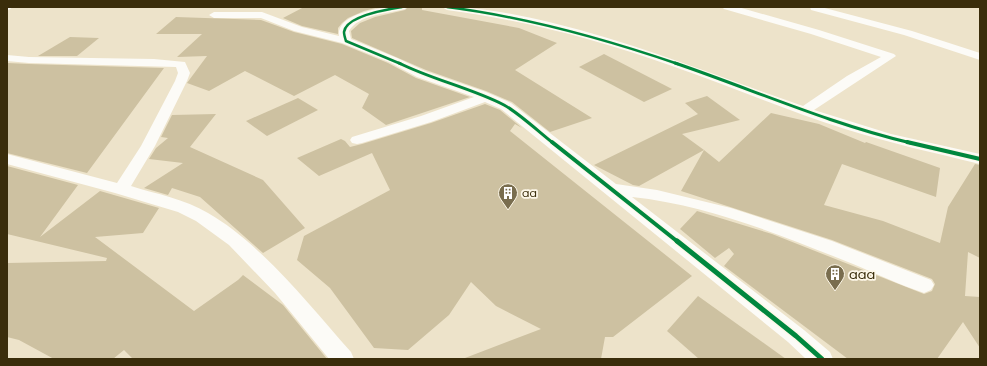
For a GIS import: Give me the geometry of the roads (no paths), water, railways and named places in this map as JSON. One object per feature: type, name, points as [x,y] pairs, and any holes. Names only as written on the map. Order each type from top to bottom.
[{"type":"street","points":[[346,41],[344,31],[348,24],[355,20],[383,11],[402,7]]},
{"type":"street","points":[[447,7],[496,10],[591,37],[645,53],[804,111],[857,128],[980,159]]},
{"type":"street","points":[[727,7],[815,32],[890,56],[851,79],[804,111]]},
{"type":"street","points":[[814,8],[908,33],[980,57]]},
{"type":"street","points":[[214,15],[262,15],[298,29],[346,41],[421,74],[486,97],[506,106],[796,336],[822,359]]},
{"type":"street","points":[[7,58],[28,60],[154,62],[181,64],[184,73],[181,81],[148,146],[121,189]]},
{"type":"street","points":[[357,140],[426,119],[486,97]]},
{"type":"street","points":[[7,159],[121,189],[184,208],[202,217],[235,240],[282,288],[343,359]]},
{"type":"street","points":[[610,189],[656,195],[732,214],[832,248],[924,285]]},
{"type":"place","name":"aa","points":[[508,210]]},
{"type":"place","name":"aaa","points":[[835,291]]}]
